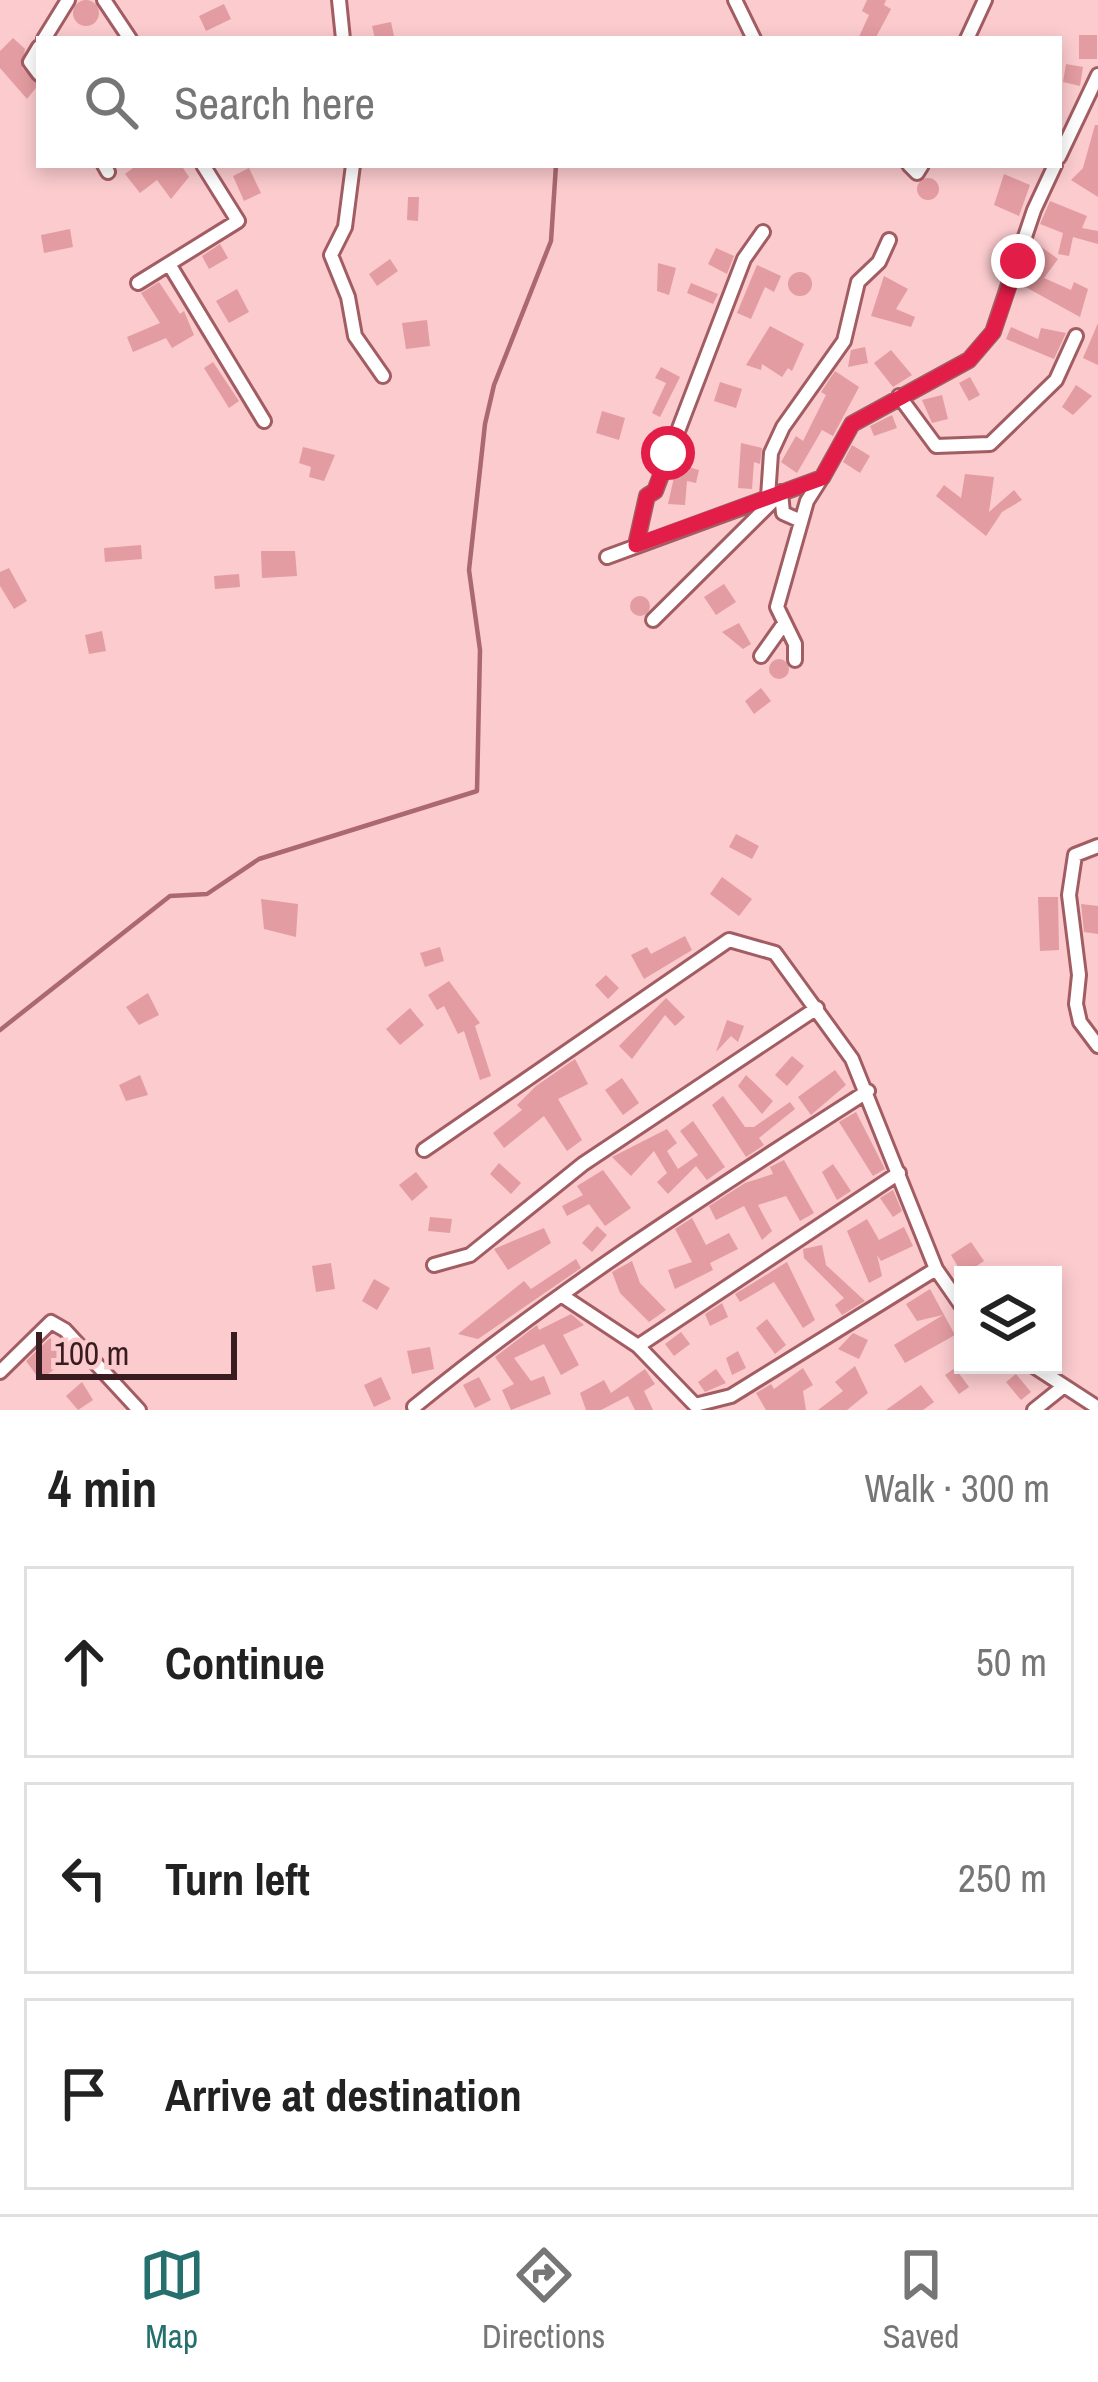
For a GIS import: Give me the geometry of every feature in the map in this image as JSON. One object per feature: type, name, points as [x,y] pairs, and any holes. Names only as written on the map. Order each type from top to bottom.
[{"type":"street","points":[[46,36],[68,0]]},
{"type":"street","points":[[104,0],[128,36]]},
{"type":"street","points":[[339,0],[343,36]]},
{"type":"street","points":[[735,0],[753,36]]},
{"type":"street","points":[[969,36],[985,0]]},
{"type":"street","points":[[1062,151],[1098,75]]},
{"type":"street","points":[[138,283],[238,221],[205,168]]},
{"type":"street","points":[[353,168],[345,227],[331,255],[348,297],[355,336],[383,376]]},
{"type":"street","points":[[795,660],[795,644],[777,607],[801,521],[822,478],[852,424],[969,360],[993,332],[1034,210],[1054,168]]},
{"type":"street","points":[[636,545],[647,496],[655,491],[744,259],[763,232]]},
{"type":"street","points":[[801,521],[783,513],[774,495],[771,454],[783,427],[844,341],[858,282],[879,262],[889,240]]},
{"type":"street","points":[[169,264],[264,421]]},
{"type":"street","points":[[899,397],[936,446],[990,444],[1056,380],[1076,336]]},
{"type":"street","points":[[608,556],[822,478]]},
{"type":"street","points":[[653,620],[774,495]]},
{"type":"street","points":[[760,656],[782,625]]},
{"type":"street","points":[[1098,846],[1075,855],[1069,895],[1079,975],[1076,1004],[1081,1022],[1098,1046]]},
{"type":"street","points":[[424,1150],[729,940],[775,953],[818,1008],[868,1091],[936,1269],[954,1296]]},
{"type":"street","points":[[434,1265],[470,1255],[583,1165],[818,1008]]},
{"type":"street","points":[[414,1407],[674,1215],[868,1091]]},
{"type":"street","points":[[638,1346],[899,1173]]},
{"type":"street","points":[[561,1295],[638,1346],[695,1405],[731,1396],[936,1269]]},
{"type":"street","points":[[0,1372],[51,1322],[65,1330],[140,1410]]},
{"type":"street","points":[[1046,1374],[1098,1408]]},
{"type":"street","points":[[1034,1410],[1064,1386]]},
{"type":"building","points":[[86,0],[99,13],[86,26],[73,13]]},
{"type":"building","points":[[867,0],[886,0],[884,5],[891,9],[877,36],[859,36],[869,15],[862,11]]},
{"type":"building","points":[[224,4],[231,19],[206,31],[199,16]]},
{"type":"building","points":[[391,22],[394,36],[374,36],[372,26]]},
{"type":"building","points":[[1079,35],[1097,35],[1097,59],[1079,59]]},
{"type":"building","points":[[13,38],[25,49],[22,68],[36,81],[27,99],[0,68],[0,51]]},
{"type":"building","points":[[1066,64],[1083,67],[1080,86],[1063,82]]},
{"type":"building","points":[[1095,125],[1098,197],[1071,180],[1083,168]]},
{"type":"building","points":[[133,168],[183,168],[189,177],[171,199],[157,180],[140,193],[125,174]]},
{"type":"building","points":[[249,168],[261,193],[244,201],[233,176]]},
{"type":"building","points":[[1004,174],[1030,185],[1019,216],[994,205]]},
{"type":"building","points":[[928,178],[939,189],[928,200],[917,189]]},
{"type":"building","points":[[408,197],[419,197],[418,221],[407,220]]},
{"type":"building","points":[[1050,201],[1087,216],[1082,228],[1098,231],[1098,244],[1073,237],[1069,256],[1058,254],[1063,233],[1040,224]]},
{"type":"building","points":[[70,229],[73,247],[44,253],[41,235]]},
{"type":"building","points":[[220,244],[228,258],[209,269],[202,256]]},
{"type":"building","points":[[1040,246],[1058,259],[1044,278],[1071,290],[1074,282],[1088,289],[1080,317],[1020,284]]},
{"type":"building","points":[[716,248],[734,256],[727,274],[708,264]]},
{"type":"building","points":[[390,259],[398,271],[377,286],[369,274]]},
{"type":"building","points":[[658,263],[676,268],[669,295],[657,291]]},
{"type":"building","points":[[757,265],[781,276],[774,292],[765,287],[751,319],[737,313]]},
{"type":"building","points":[[800,272],[809,275],[809,293],[800,296],[791,293],[788,284],[791,275]]},
{"type":"building","points":[[884,276],[908,289],[896,309],[915,317],[911,327],[871,316]]},
{"type":"building","points":[[159,282],[180,314],[184,311],[194,335],[172,348],[166,338],[133,352],[127,337],[160,323],[141,293]]},
{"type":"building","points":[[691,283],[718,294],[713,304],[687,293]]},
{"type":"building","points":[[237,289],[249,312],[229,323],[216,301]]},
{"type":"building","points":[[427,320],[430,346],[406,349],[402,323]]},
{"type":"building","points":[[1098,323],[1098,365],[1083,358]]},
{"type":"building","points":[[770,326],[804,344],[792,371],[788,368],[782,377],[762,364],[761,370],[746,365]]},
{"type":"building","points":[[1011,327],[1038,339],[1041,328],[1066,333],[1054,359],[1006,339]]},
{"type":"building","points":[[865,347],[868,363],[848,367],[851,350]]},
{"type":"building","points":[[891,350],[912,375],[893,387],[874,363]]},
{"type":"building","points":[[213,362],[239,401],[229,408],[204,368]]},
{"type":"building","points":[[661,367],[680,377],[660,417],[652,413],[666,383],[655,378]]},
{"type":"building","points":[[835,371],[859,387],[833,436],[822,430],[797,473],[781,462],[796,436],[803,441],[826,395],[821,392]]},
{"type":"building","points":[[970,377],[980,395],[969,401],[959,383]]},
{"type":"building","points":[[720,382],[742,389],[736,408],[714,401]]},
{"type":"building","points":[[1076,385],[1092,396],[1073,415],[1062,407]]},
{"type":"building","points":[[942,395],[948,419],[932,423],[922,400]]},
{"type":"building","points":[[602,411],[625,418],[619,440],[596,433]]},
{"type":"building","points":[[892,415],[897,428],[874,436],[870,426]]},
{"type":"building","points":[[741,443],[762,448],[760,464],[754,462],[752,489],[738,488]]},
{"type":"building","points":[[852,445],[870,456],[860,473],[843,462]]},
{"type":"building","points":[[303,447],[335,455],[324,481],[309,477],[311,467],[299,463]]},
{"type":"building","points":[[677,464],[699,470],[696,483],[687,481],[685,505],[668,504]]},
{"type":"building","points":[[965,474],[994,477],[989,512],[1014,490],[1022,500],[1002,512],[986,536],[936,496],[944,485],[961,498]]},
{"type":"building","points":[[141,545],[142,559],[105,562],[104,548]]},
{"type":"building","points":[[261,551],[295,551],[297,576],[262,578]]},
{"type":"building","points":[[9,568],[27,601],[14,609],[0,586],[0,572]]},
{"type":"building","points":[[239,574],[240,587],[215,589],[214,576]]},
{"type":"building","points":[[724,584],[736,602],[716,615],[704,597]]},
{"type":"building","points":[[640,596],[650,606],[640,616],[630,606]]},
{"type":"building","points":[[739,623],[751,644],[743,649],[722,632]]},
{"type":"building","points":[[102,631],[106,651],[89,654],[85,635]]},
{"type":"building","points":[[779,659],[789,669],[779,679],[769,669]]},
{"type":"building","points":[[761,688],[771,701],[754,714],[745,701]]},
{"type":"building","points":[[736,834],[759,846],[752,859],[729,847]]},
{"type":"building","points":[[722,877],[752,899],[739,916],[710,894]]},
{"type":"building","points":[[1038,897],[1058,897],[1059,950],[1040,951]]},
{"type":"building","points":[[261,899],[298,904],[296,937],[264,929]]},
{"type":"building","points":[[1081,904],[1098,906],[1098,934],[1084,932]]},
{"type":"building","points":[[685,936],[692,950],[644,979],[631,955],[647,947],[651,954]]},
{"type":"building","points":[[440,947],[444,961],[425,967],[420,953]]},
{"type":"building","points":[[606,975],[619,988],[608,999],[595,985]]},
{"type":"building","points":[[449,981],[480,1023],[475,1026],[491,1076],[480,1080],[464,1031],[458,1034],[444,1006],[437,1010],[428,995]]},
{"type":"building","points":[[148,993],[159,1015],[139,1025],[126,1007]]},
{"type":"building","points":[[666,998],[685,1017],[675,1026],[665,1015],[632,1059],[619,1046]]},
{"type":"building","points":[[410,1008],[424,1025],[400,1045],[386,1029]]},
{"type":"building","points":[[727,1020],[744,1026],[738,1042],[731,1036],[716,1052]]},
{"type":"building","points":[[792,1056],[804,1066],[787,1086],[775,1075]]},
{"type":"building","points":[[575,1059],[588,1084],[558,1099],[582,1140],[567,1151],[544,1116],[504,1148],[493,1133],[522,1110],[517,1105],[536,1086]]},
{"type":"building","points":[[835,1070],[846,1085],[811,1115],[798,1097]]},
{"type":"building","points":[[140,1075],[148,1095],[126,1101],[119,1085]]},
{"type":"building","points":[[746,1075],[773,1101],[762,1114],[738,1086]]},
{"type":"building","points":[[622,1078],[639,1103],[623,1115],[605,1090]]},
{"type":"building","points":[[723,1096],[745,1127],[754,1127],[790,1102],[795,1109],[759,1138],[764,1145],[746,1157],[712,1105]]},
{"type":"building","points":[[856,1112],[885,1169],[873,1176],[839,1122]]},
{"type":"building","points":[[693,1121],[725,1167],[707,1180],[696,1166],[668,1194],[657,1182],[667,1173],[654,1151],[631,1176],[612,1157],[667,1129],[677,1143],[667,1151],[678,1169],[698,1155],[680,1131]]},
{"type":"building","points":[[784,1160],[814,1213],[800,1221],[786,1196],[758,1205],[772,1231],[762,1240],[744,1206],[716,1220],[709,1206],[745,1183],[773,1174],[770,1167]]},
{"type":"building","points":[[499,1163],[521,1183],[511,1194],[490,1174]]},
{"type":"building","points":[[833,1164],[851,1191],[837,1200],[822,1172]]},
{"type":"building","points":[[603,1170],[631,1208],[605,1226],[589,1204],[567,1216],[562,1206],[583,1195],[577,1186]]},
{"type":"building","points":[[416,1172],[428,1187],[412,1201],[399,1185]]},
{"type":"building","points":[[893,1190],[902,1211],[893,1217],[880,1198]]},
{"type":"building","points":[[430,1217],[452,1219],[450,1233],[428,1231]]},
{"type":"building","points":[[692,1218],[706,1245],[729,1233],[738,1249],[710,1263],[713,1270],[675,1289],[668,1270],[692,1262],[675,1229]]},
{"type":"building","points":[[867,1219],[879,1240],[904,1227],[913,1246],[881,1261],[877,1255],[882,1276],[869,1283],[847,1231]]},
{"type":"building","points":[[597,1226],[607,1235],[592,1252],[582,1243]]},
{"type":"building","points":[[544,1228],[551,1243],[508,1270],[494,1249]]},
{"type":"building","points":[[971,1242],[984,1261],[958,1266],[951,1255]]},
{"type":"building","points":[[822,1245],[826,1265],[865,1301],[842,1315],[835,1305],[844,1298],[804,1258],[803,1249]]},
{"type":"building","points":[[576,1259],[581,1268],[478,1339],[458,1334],[524,1281],[531,1289]]},
{"type":"building","points":[[632,1261],[640,1283],[666,1310],[649,1322],[620,1293],[612,1272]]},
{"type":"building","points":[[787,1262],[815,1320],[803,1328],[774,1282],[740,1302],[735,1294]]},
{"type":"building","points":[[331,1263],[335,1289],[316,1292],[312,1266]]},
{"type":"building","points":[[374,1279],[390,1288],[377,1310],[362,1301]]},
{"type":"building","points":[[930,1289],[954,1336],[905,1363],[894,1345],[943,1315],[917,1321],[906,1304]]},
{"type":"building","points":[[722,1303],[728,1317],[710,1326],[705,1314]]},
{"type":"building","points":[[571,1314],[584,1325],[563,1335],[579,1365],[561,1375],[544,1344],[514,1358],[531,1381],[544,1376],[551,1394],[511,1410],[502,1390],[514,1384],[495,1357],[537,1325],[539,1330]]},
{"type":"building","points":[[767,1319],[786,1345],[775,1354],[756,1328]]},
{"type":"building","points":[[681,1332],[690,1344],[674,1356],[665,1344]]},
{"type":"building","points":[[853,1333],[868,1340],[859,1359],[838,1349]]},
{"type":"building","points":[[50,1338],[67,1360],[40,1380],[26,1361]]},
{"type":"building","points":[[430,1347],[434,1369],[412,1374],[407,1351]]},
{"type":"building","points":[[738,1351],[746,1368],[732,1375],[726,1358]]},
{"type":"building","points":[[855,1366],[868,1393],[847,1410],[818,1410],[843,1391],[835,1382]]},
{"type":"building","points":[[803,1368],[813,1385],[803,1391],[806,1410],[766,1410],[756,1393],[771,1384],[774,1389]]},
{"type":"building","points":[[645,1369],[655,1384],[644,1391],[653,1410],[635,1410],[628,1396],[601,1410],[586,1410],[580,1393],[604,1380],[611,1393]]},
{"type":"building","points":[[716,1369],[726,1383],[705,1392],[698,1382]]},
{"type":"building","points":[[954,1369],[969,1387],[959,1394],[945,1375]]},
{"type":"building","points":[[1016,1374],[1031,1392],[1021,1400],[1006,1382]]},
{"type":"building","points":[[381,1377],[391,1399],[374,1407],[364,1385]]},
{"type":"building","points":[[479,1377],[491,1400],[475,1408],[463,1385]]},
{"type":"building","points":[[82,1382],[93,1400],[78,1410],[66,1396]]},
{"type":"building","points":[[921,1385],[934,1402],[923,1410],[886,1410]]},
{"type":"waterway","points":[[0,1030],[170,896],[207,894],[259,859],[477,791],[480,650],[469,570],[485,424],[494,385],[551,241],[556,168]]},
{"type":"route","points":[[668,453],[655,491],[647,496],[646,519],[636,545],[822,478],[852,424],[881,404],[969,360],[993,332],[1018,261]]}]
